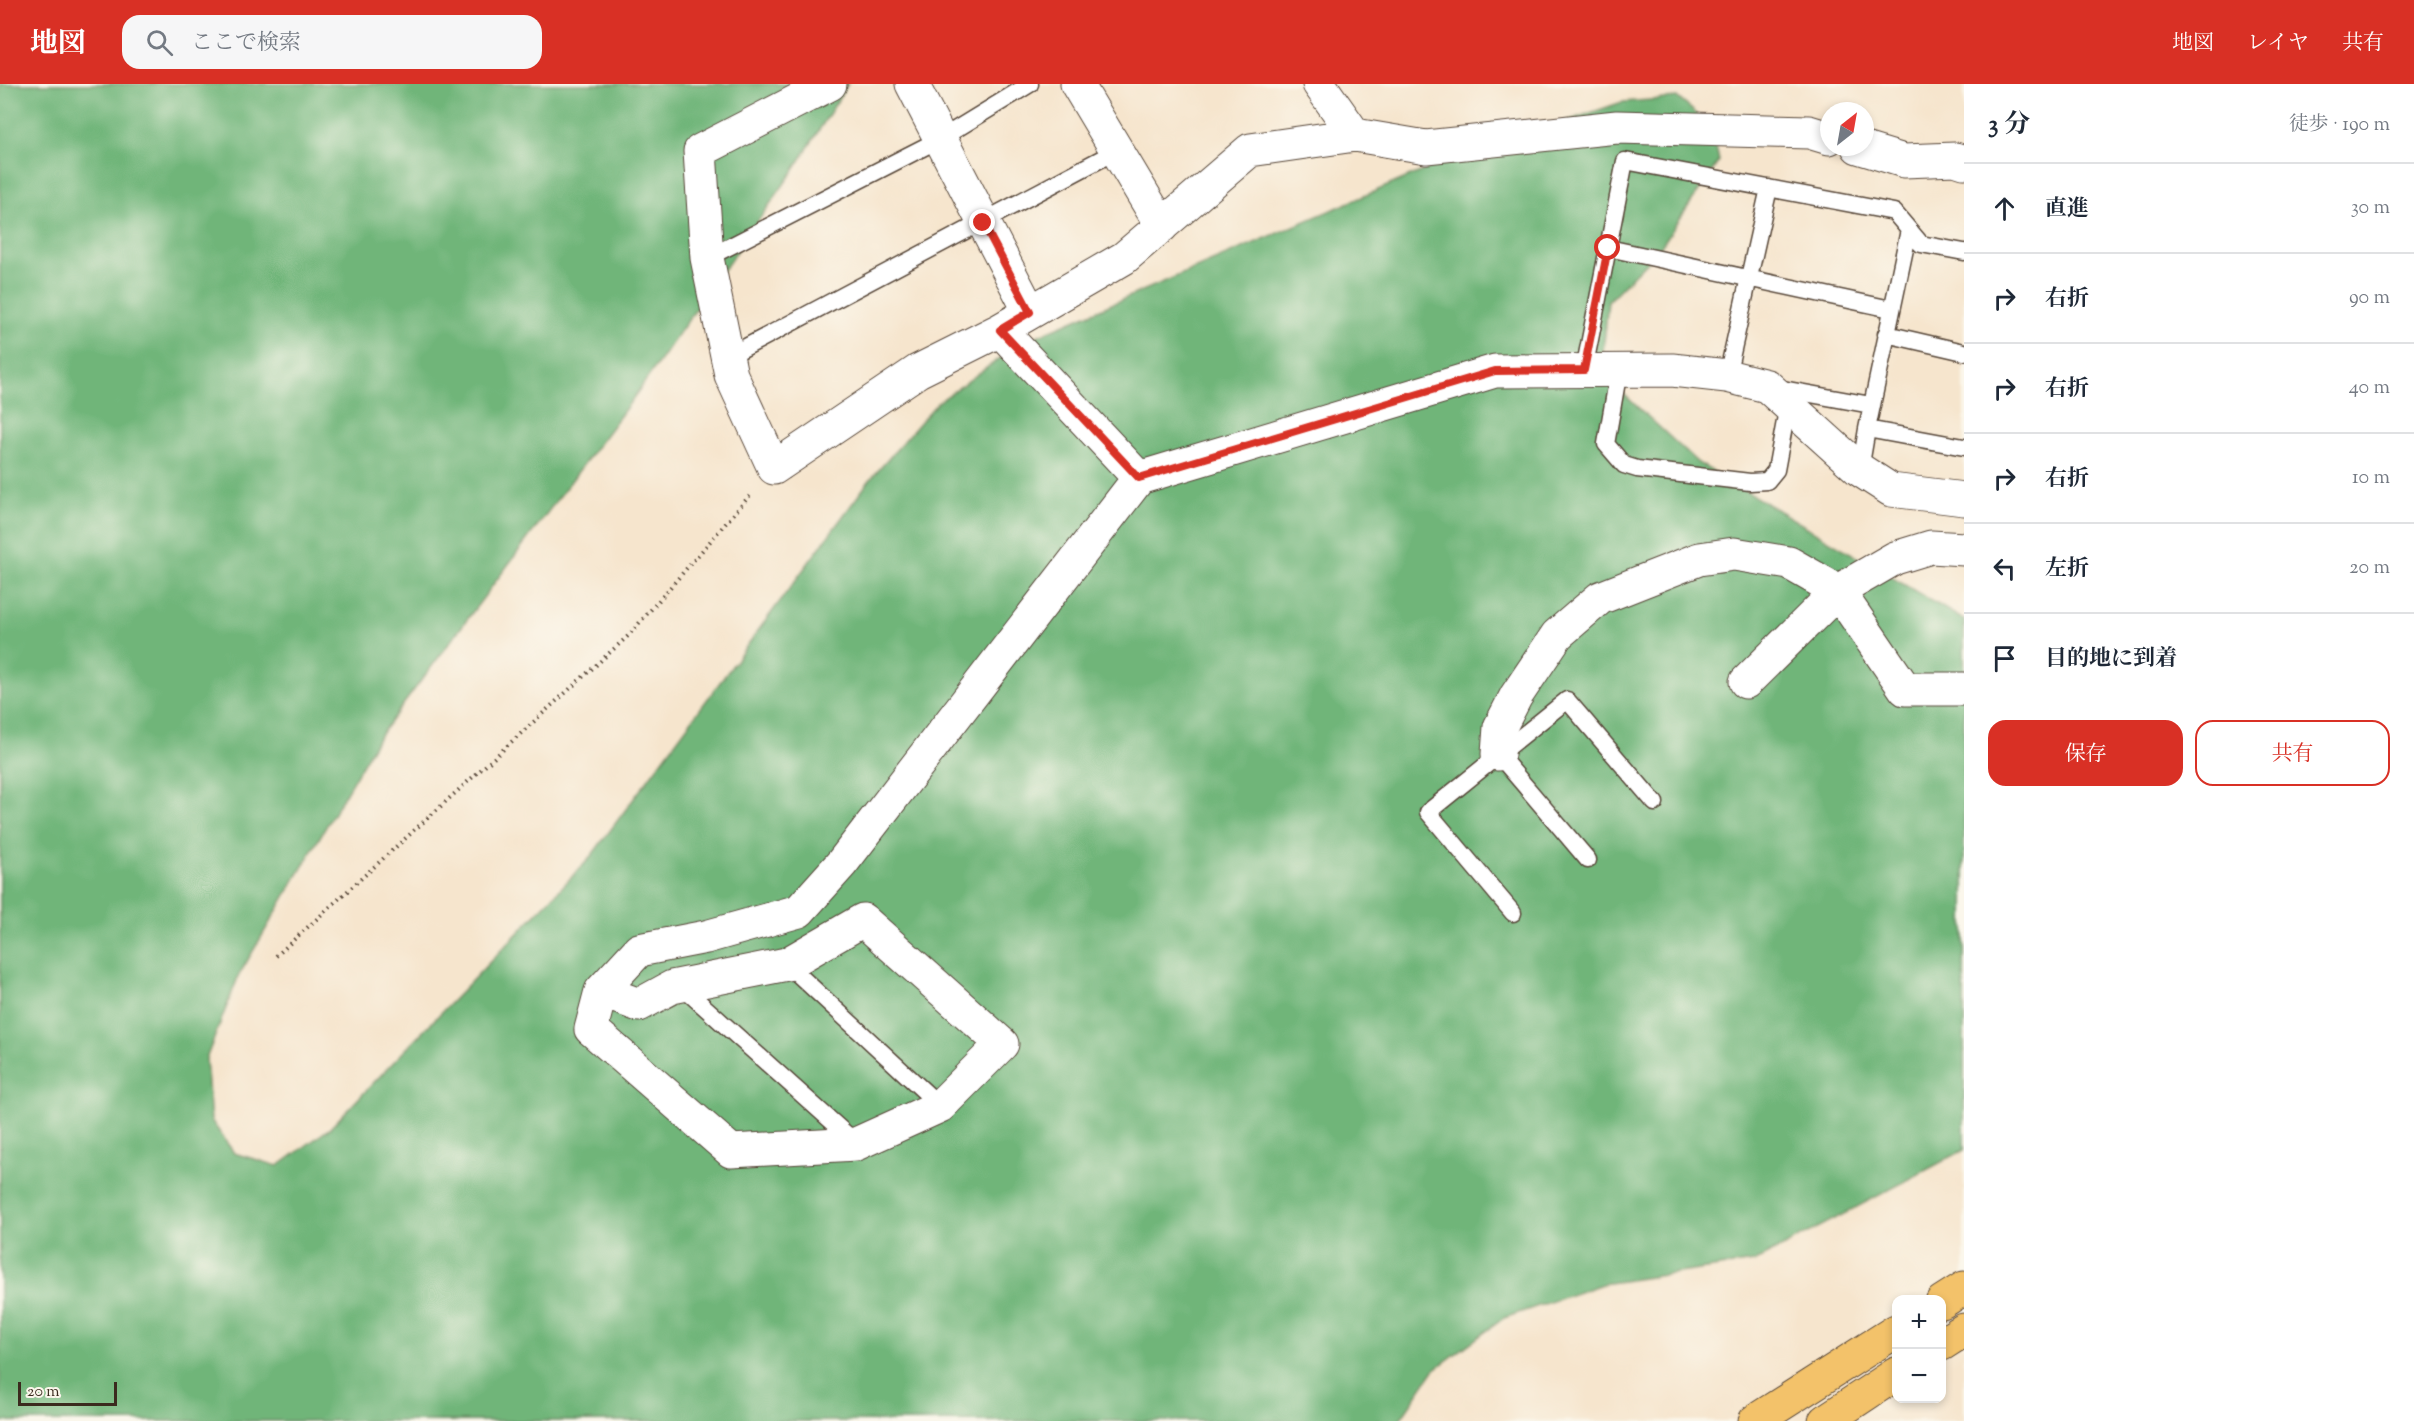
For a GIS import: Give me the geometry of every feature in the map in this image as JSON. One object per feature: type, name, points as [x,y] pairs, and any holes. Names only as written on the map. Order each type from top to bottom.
[{"type":"highway","points":[[1946,1299],[1964,1288]]},
{"type":"highway","points":[[1946,1341],[1964,1330]]},
{"type":"highway","points":[[1755,1421],[1892,1334]]},
{"type":"highway","points":[[1825,1421],[1892,1377]]},
{"type":"street","points":[[830,84],[700,151],[707,258],[731,375],[774,468],[918,371],[1000,330],[1124,258],[1251,150],[1355,135],[1426,147],[1617,127],[1809,132],[1820,135]]},
{"type":"street","points":[[912,84],[1030,312]]},
{"type":"street","points":[[1077,84],[1162,226]]},
{"type":"street","points":[[1319,84],[1355,135]]},
{"type":"street","points":[[1874,152],[1904,161],[1955,159],[1964,162]]},
{"type":"street","points":[[1000,330],[1139,478]]},
{"type":"street","points":[[601,991],[639,1005],[672,987],[787,964],[863,920],[1002,1044],[940,1106],[856,1144],[731,1151],[591,1029],[601,991],[639,950],[706,938],[799,911],[842,863],[1139,478],[1495,371],[1672,370],[1727,376],[1778,396],[1860,470],[1892,490],[1964,499]]},
{"type":"street","points":[[1746,682],[1838,591],[1895,558],[1931,547],[1964,549]]},
{"type":"street","points":[[1498,754],[1500,727],[1516,696],[1557,635],[1600,598],[1699,560],[1734,554],[1789,563],[1838,591],[1905,689],[1964,689]]},
{"type":"lane","points":[[707,258],[940,138],[1030,84]]},
{"type":"lane","points":[[727,357],[1116,151]]},
{"type":"lane","points":[[1584,370],[1625,161],[1894,212],[1921,244],[1964,252]]},
{"type":"lane","points":[[1727,376],[1769,188]]},
{"type":"lane","points":[[1860,470],[1871,405],[1909,230]]},
{"type":"lane","points":[[1608,248],[1891,309]]},
{"type":"lane","points":[[1886,334],[1964,352]]},
{"type":"lane","points":[[1619,370],[1606,444],[1623,465],[1637,469],[1750,482],[1767,481],[1776,470],[1778,396],[1871,405]]},
{"type":"lane","points":[[1867,429],[1964,447]]},
{"type":"lane","points":[[1513,913],[1428,812],[1567,700],[1655,803]]},
{"type":"lane","points":[[1498,754],[1588,860]]},
{"type":"lane","points":[[787,964],[940,1106]]},
{"type":"lane","points":[[680,985],[856,1144]]},
{"type":"path","points":[[276,956],[628,636],[774,468]]},
{"type":"green space","points":[[0,84],[848,84],[794,170],[632,400],[378,738],[239,975],[206,1059],[211,1120],[234,1153],[278,1166],[330,1128],[589,859],[869,481],[937,403],[1023,342],[1427,169],[1622,102],[1678,98],[1712,127],[1719,161],[1660,248],[1608,301],[1601,373],[1698,463],[1964,620],[1964,1150],[1754,1262],[1602,1284],[1504,1318],[1434,1370],[1399,1421],[0,1421]]},
{"type":"route","points":[[983,223],[1030,312],[1000,330],[1139,478],[1495,371],[1584,370],[1608,248]]}]
